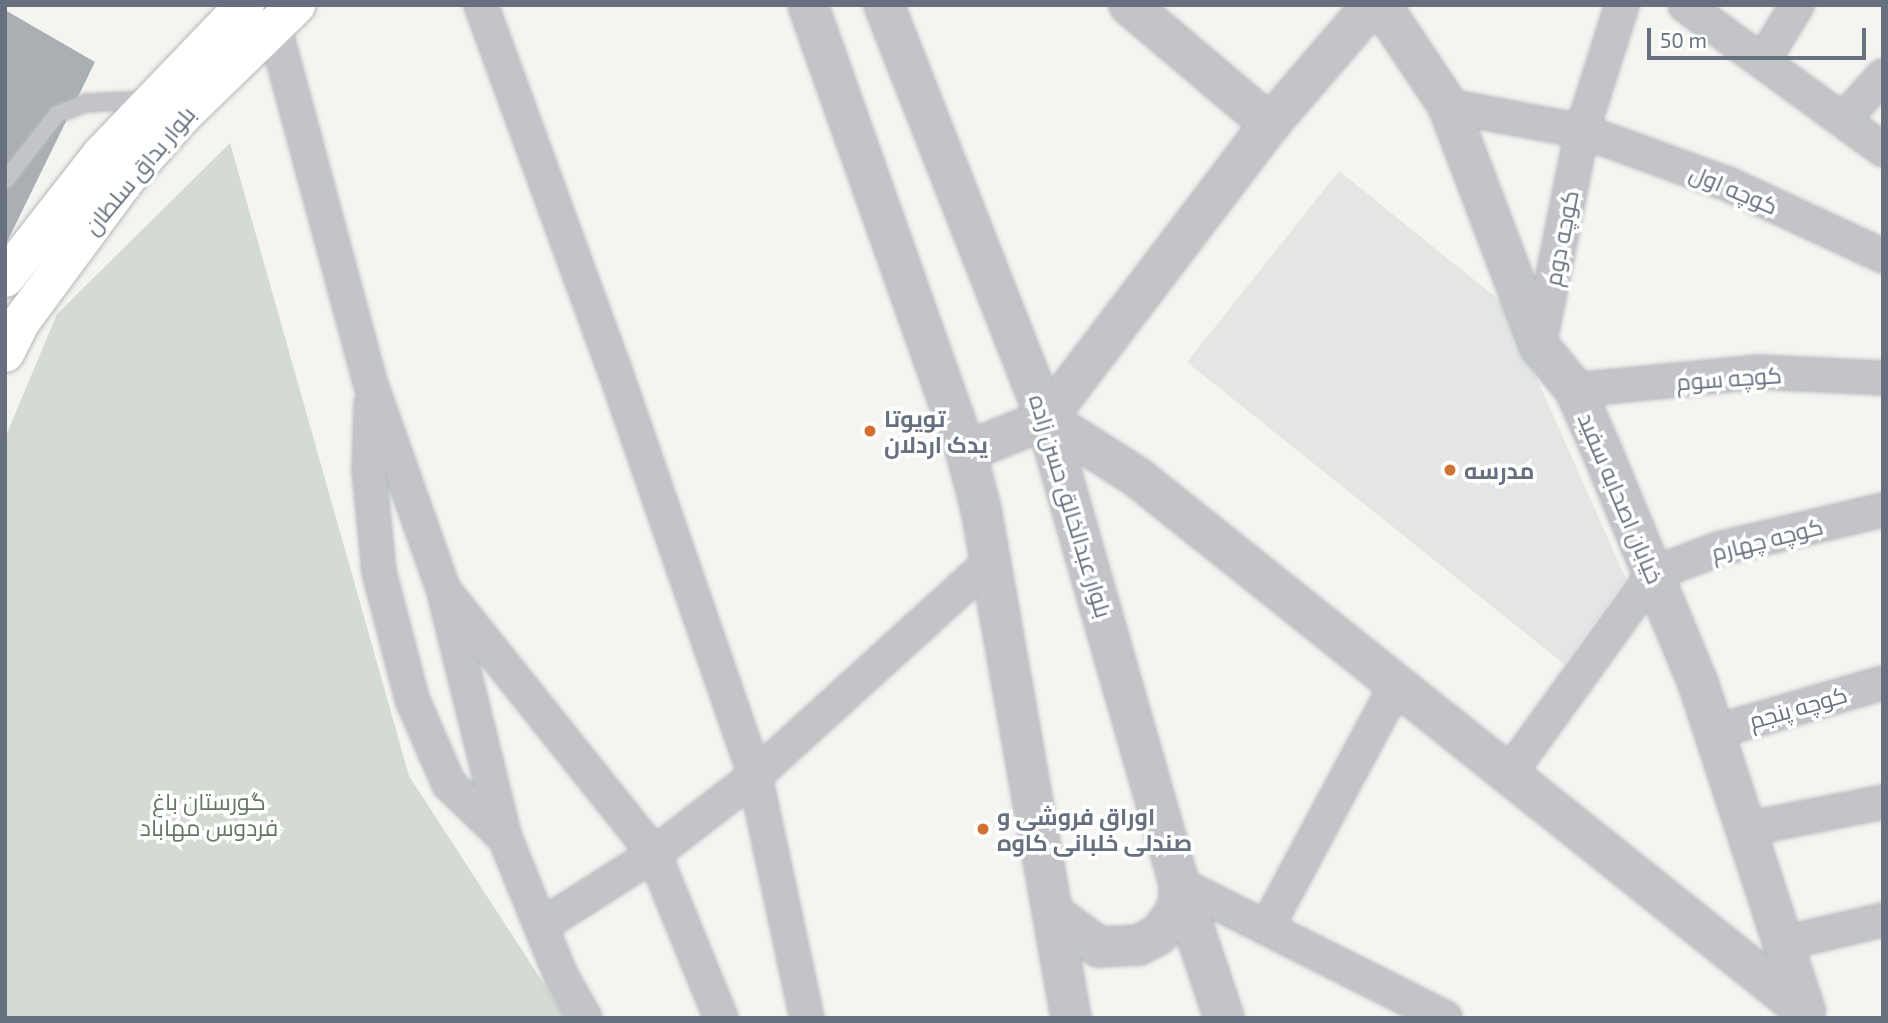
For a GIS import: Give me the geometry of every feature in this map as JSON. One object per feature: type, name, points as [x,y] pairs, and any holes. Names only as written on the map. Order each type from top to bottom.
[{"type":"main road","name":"بلوار بداق سلطان","points":[[5,278],[102,155],[152,99],[272,12]]},
{"type":"main road","name":"بلوار بداق سلطان","points":[[5,353],[33,303],[128,178],[272,12]]},
{"type":"street","points":[[481,5],[627,407],[755,776],[807,1018]]},
{"type":"street","points":[[808,5],[966,452],[990,562],[1071,1018]]},
{"type":"street","name":"بلوار عبدالخالق حسن زاده","points":[[884,5],[1046,419],[1179,884],[1224,1018]]},
{"type":"street","points":[[1129,5],[1270,124]]},
{"type":"street","points":[[966,452],[1046,419],[1270,124],[1371,5]]},
{"type":"street","name":"خیابان اصحابه سفید","points":[[1381,5],[1448,106],[1539,346],[1575,390],[1653,574],[1698,683],[1806,1015]]},
{"type":"street","name":"کوچه دوم","points":[[1539,346],[1582,131],[1622,5]]},
{"type":"street","points":[[1685,5],[1883,150]]},
{"type":"street","points":[[1763,61],[1797,5]]},
{"type":"street","points":[[272,12],[371,385],[443,588],[505,838],[561,975],[586,1018]]},
{"type":"street","points":[[1844,119],[1883,76]]},
{"type":"street","name":"کوچه اول","points":[[1448,106],[1582,131],[1728,184],[1883,256]]},
{"type":"street","name":"کوچه سوم","points":[[1575,390],[1759,372],[1883,379]]},
{"type":"street","points":[[371,385],[369,470],[379,572],[412,699],[449,783],[505,838]]},
{"type":"street","points":[[1046,419],[1137,477],[1806,1015]]},
{"type":"street","name":"کوچه چهارم","points":[[1653,574],[1718,549],[1883,510]]},
{"type":"street","points":[[541,926],[654,854],[755,776],[990,562]]},
{"type":"street","points":[[1508,774],[1653,574]]},
{"type":"street","points":[[443,588],[654,854],[721,1018]]},
{"type":"street","name":"کوچه پنجم","points":[[1714,732],[1883,682]]},
{"type":"street","points":[[1267,927],[1396,685]]},
{"type":"street","points":[[1746,829],[1883,802]]},
{"type":"street","points":[[1054,914],[1099,947],[1139,945],[1158,935],[1172,918],[1179,903],[1179,884],[1445,1018]]},
{"type":"street","points":[[1784,943],[1883,920]]},
{"type":"lane","points":[[5,181],[57,114],[86,103],[152,99]]},
{"type":"shaded area","name":"مدرسه","points":[[1339,171],[1503,303],[1626,579],[1564,664],[1187,362]]},
{"type":"green space","name":"گورستان باغ فردوس مهاباد","points":[[230,143],[409,776],[566,1018],[5,1018],[5,438],[57,314]]},
{"type":"building","points":[[5,10],[95,62],[5,246]]},
{"type":"place","name":"تویوتا یدک اردلان","points":[[870,431]]},
{"type":"place","name":"مدرسه","points":[[1450,470]]},
{"type":"place","name":"اوراق فروشی و صندلی خلبانی کاوه","points":[[983,829]]}]
